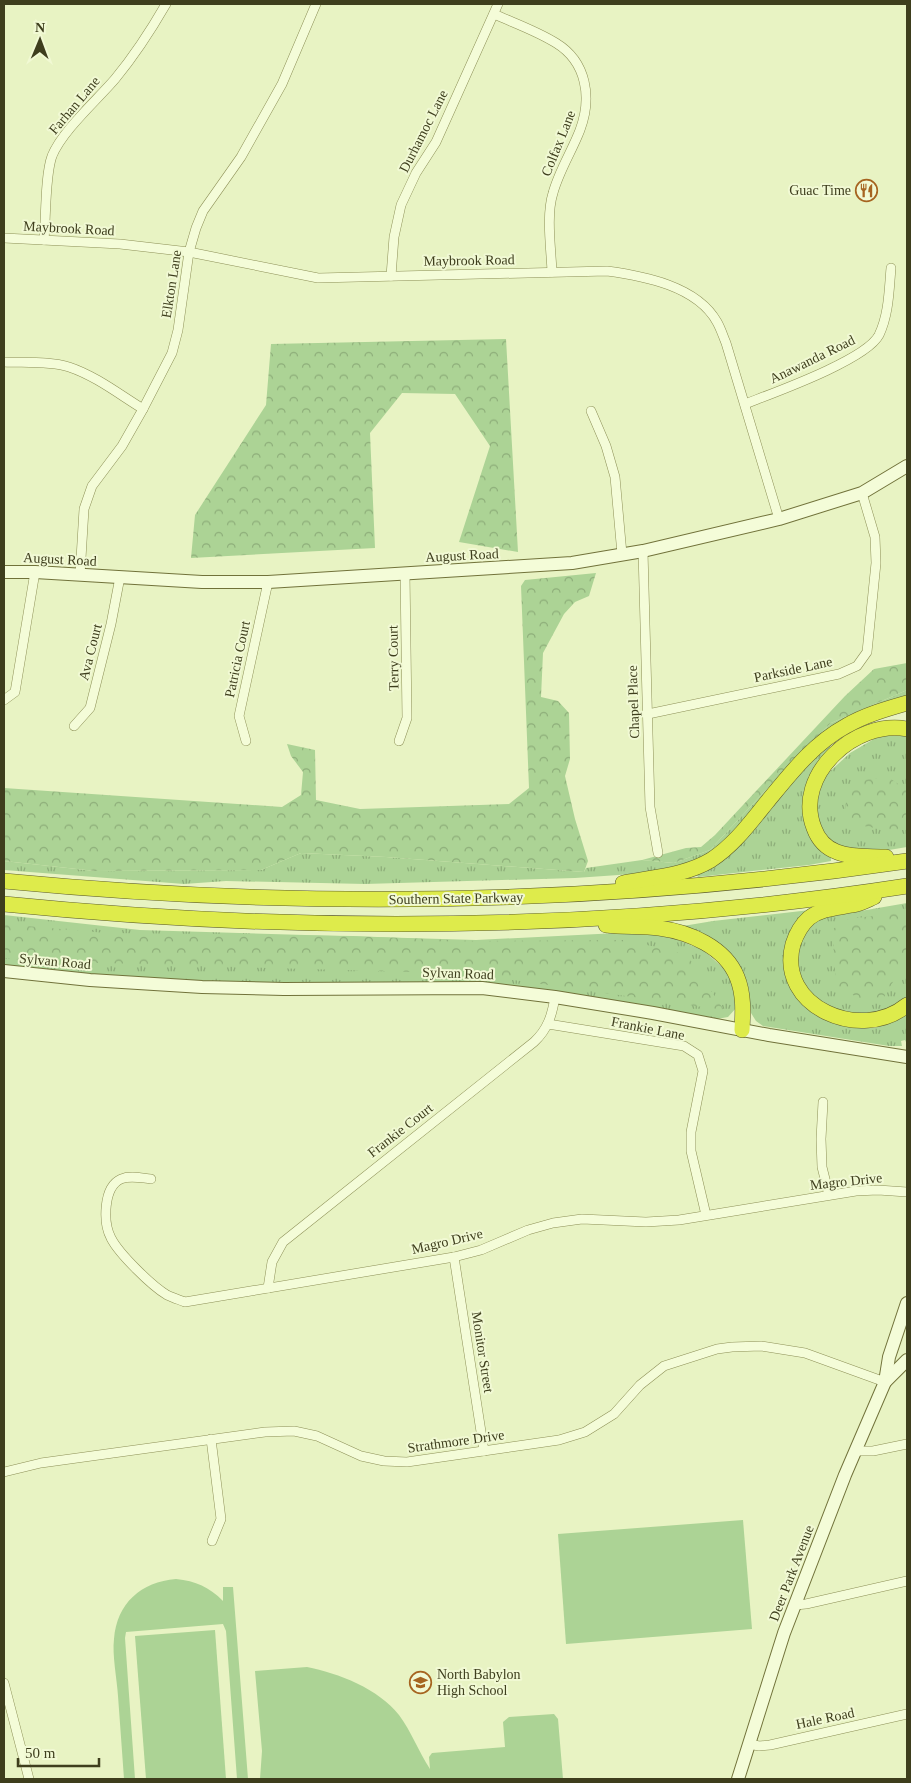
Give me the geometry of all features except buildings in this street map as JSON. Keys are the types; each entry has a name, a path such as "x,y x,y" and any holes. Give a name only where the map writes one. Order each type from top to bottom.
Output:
{"highway":[{"path":"571,894 648,878 679,874 704,864 718,855 739,836 798,765 820,743 847,725 865,716 907,703"},
{"path":"907,729 890,728 876,730 860,736 844,746 831,758 821,772 814,787 810,807 815,832 822,842 832,850 851,856 907,859"},
{"name":"Southern State Parkway","path":"4,880 136,892 291,899 445,899 571,894 728,883 907,859"},
{"path":"904,887 854,905 832,908 815,914 808,919 798,932 792,947 791,962 798,984 808,999 824,1011 841,1019 860,1022 877,1020 894,1014 907,1005"},
{"name":"Southern State Parkway","path":"4,904 128,915 274,922 398,924 555,920 710,910 904,887"},
{"path":"555,920 660,928 682,934 708,945 722,956 737,977 742,1002 742,1030"}],"street":[{"name":"Farhan Lane","path":"44,240 48,181 52,156 63,139 115,79 152,28 166,4"},
{"name":"Elkton Lane","path":"80,575 84,509 92,486 122,446 172,353 178,330 189,252 203,211 241,157 282,84 316,4"},
{"name":"Durhamoc Lane","path":"391,276 394,237 402,205 416,173 436,142 498,4"},
{"name":"Colfax Lane","path":"494,14 556,43 571,55 582,74 586,92 586,111 553,192 550,210 552,272"},
{"name":"Maybrook Road","path":"4,238 120,244 189,252 318,278 607,271 629,274 682,290 700,303 716,320 726,343 779,519"},
{"name":"Anawanda Road","path":"745,404 792,387 862,353 878,337 886,316 891,268"},
{"path":"4,362 68,367 89,376 143,409"},
{"path":"591,411 606,446 615,477 622,554"},
{"name":"August Road","path":"4,572 35,572 202,582 268,582 572,564 779,519 862,493 907,466"},
{"name":"Parkside Lane","path":"648,714 839,674 857,666 867,652 876,563 875,537 862,493"},
{"name":"Chapel Place","path":"643,550 650,807 658,853"},
{"path":"4,700 15,692 35,572"},
{"name":"Terry Court","path":"399,741 408,718 406,573"},
{"name":"Ava Court","path":"74,726 90,708 111,624 120,577"},
{"name":"Patricia Court","path":"246,741 239,716 268,582"},
{"name":"Sylvan Road","path":"4,971 90,980 202,987 292,989 461,986 496,989 653,1013 742,1030 907,1057"},
{"name":"Frankie Court","path":"268,1288 272,1262 283,1242 534,1042 548,1024 555,997"},
{"name":"Frankie Lane","path":"548,1024 684,1046 698,1055 703,1071 691,1132 691,1151 706,1215"},
{"path":"823,1102 822,1167 829,1195"},
{"name":"Magro Drive","path":"151,1179 131,1176 120,1179 110,1190 106,1209 110,1237 121,1252 151,1282 168,1295 185,1302 454,1257 481,1250 528,1230 553,1224 582,1220 646,1222 679,1220 867,1190 907,1192"},
{"name":"Monitor Street","path":"454,1257 484,1451"},
{"name":"Deer Park Avenue","path":"738,1779 777,1654 795,1605 855,1451 885,1382 889,1357 907,1303"},
{"name":"Strathmore Drive","path":"4,1472 41,1463 265,1432 294,1431 317,1436 361,1456 384,1461 407,1462 559,1440 584,1432 614,1414 640,1385 664,1366 724,1348 761,1346 805,1353 885,1382"},
{"name":"Deer Park Avenue","path":"885,1382 907,1360"},
{"path":"211,1439 221,1519 212,1541"},
{"path":"855,1451 873,1451 907,1444"},
{"path":"795,1605 907,1581"},
{"path":"4,1683 29,1779"},
{"name":"Hale Road","path":"749,1744 759,1746 770,1745 907,1714"}],"green space":[{"path":"506,339 518,552 459,542 490,446 455,394 402,393 370,433 375,548 191,558 195,515 266,405 271,344"},
{"path":"596,573 589,596 575,602 564,614 543,653 541,697 558,701 569,713 570,759 565,776 575,819 588,861 584,872 386,857 301,853 261,870 95,871 4,861 4,788 282,807 301,795 303,772 291,756 287,744 315,750 316,800 360,809 509,804 529,788 521,586 525,580"},
{"path":"907,663 907,690 831,723 805,748 710,850 674,863 642,860 686,848 701,847 715,835 845,696 874,669"},
{"path":"907,690 907,699 846,721 728,843 710,856 662,872 575,878 365,884 226,881 184,884 4,870 4,861 95,871 261,870 301,853 386,857 584,872 586,868 642,860 674,863 710,850 805,748 831,723"},
{"path":"879,736 907,736 907,847 865,854 827,841 818,826 815,802 826,775 850,753"},
{"path":"830,746 832,750 808,777 812,781 808,789 831,856 831,861 698,877 697,875 815,757"},
{"path":"888,777 907,790 907,830 881,829 858,825 845,813 847,792 863,780"},
{"path":"907,903 907,997 895,1008 871,1015 847,1014 818,1002 803,982 797,963 799,944 807,929 820,918"},
{"path":"810,910 787,948 805,1005 829,1022 853,1028 874,1028 890,1023 907,1014 907,1044 905,1040 901,1041 902,1046 889,1046 763,1026 756,1021 751,1013 748,990 683,926"},
{"path":"907,912 907,958 884,997 860,999 837,986 833,929 848,919"},
{"path":"4,915 140,930 476,940 638,932 673,938 703,950 728,972 736,991 737,1007 728,1017 717,1019 469,983 239,983 97,976 4,967"},
{"path":"4,924 106,933 353,936 475,941 627,940 687,955 724,1010 500,978 484,974 29,961 4,958"},
{"path":"743,1520 752,1629 566,1644 558,1534"},
{"path":"176,1579 202,1585 223,1601 223,1587 233,1587 248,1779 237,1779 226,1631 223,1624 126,1632 135,1779 124,1779 114,1652 116,1626 120,1615 133,1597 152,1585"},
{"path":"215,1630 226,1779 146,1779 135,1636"},
{"path":"307,1667 332,1673 381,1697 399,1715 430,1769 429,1757 432,1753 505,1747 503,1722 509,1717 554,1714 558,1719 563,1779 260,1779 262,1751 255,1671"}],"place":[{"name":"Guac Time","path":"867,190"},
{"name":"North Babylon High School","path":"421,1682"}]}
